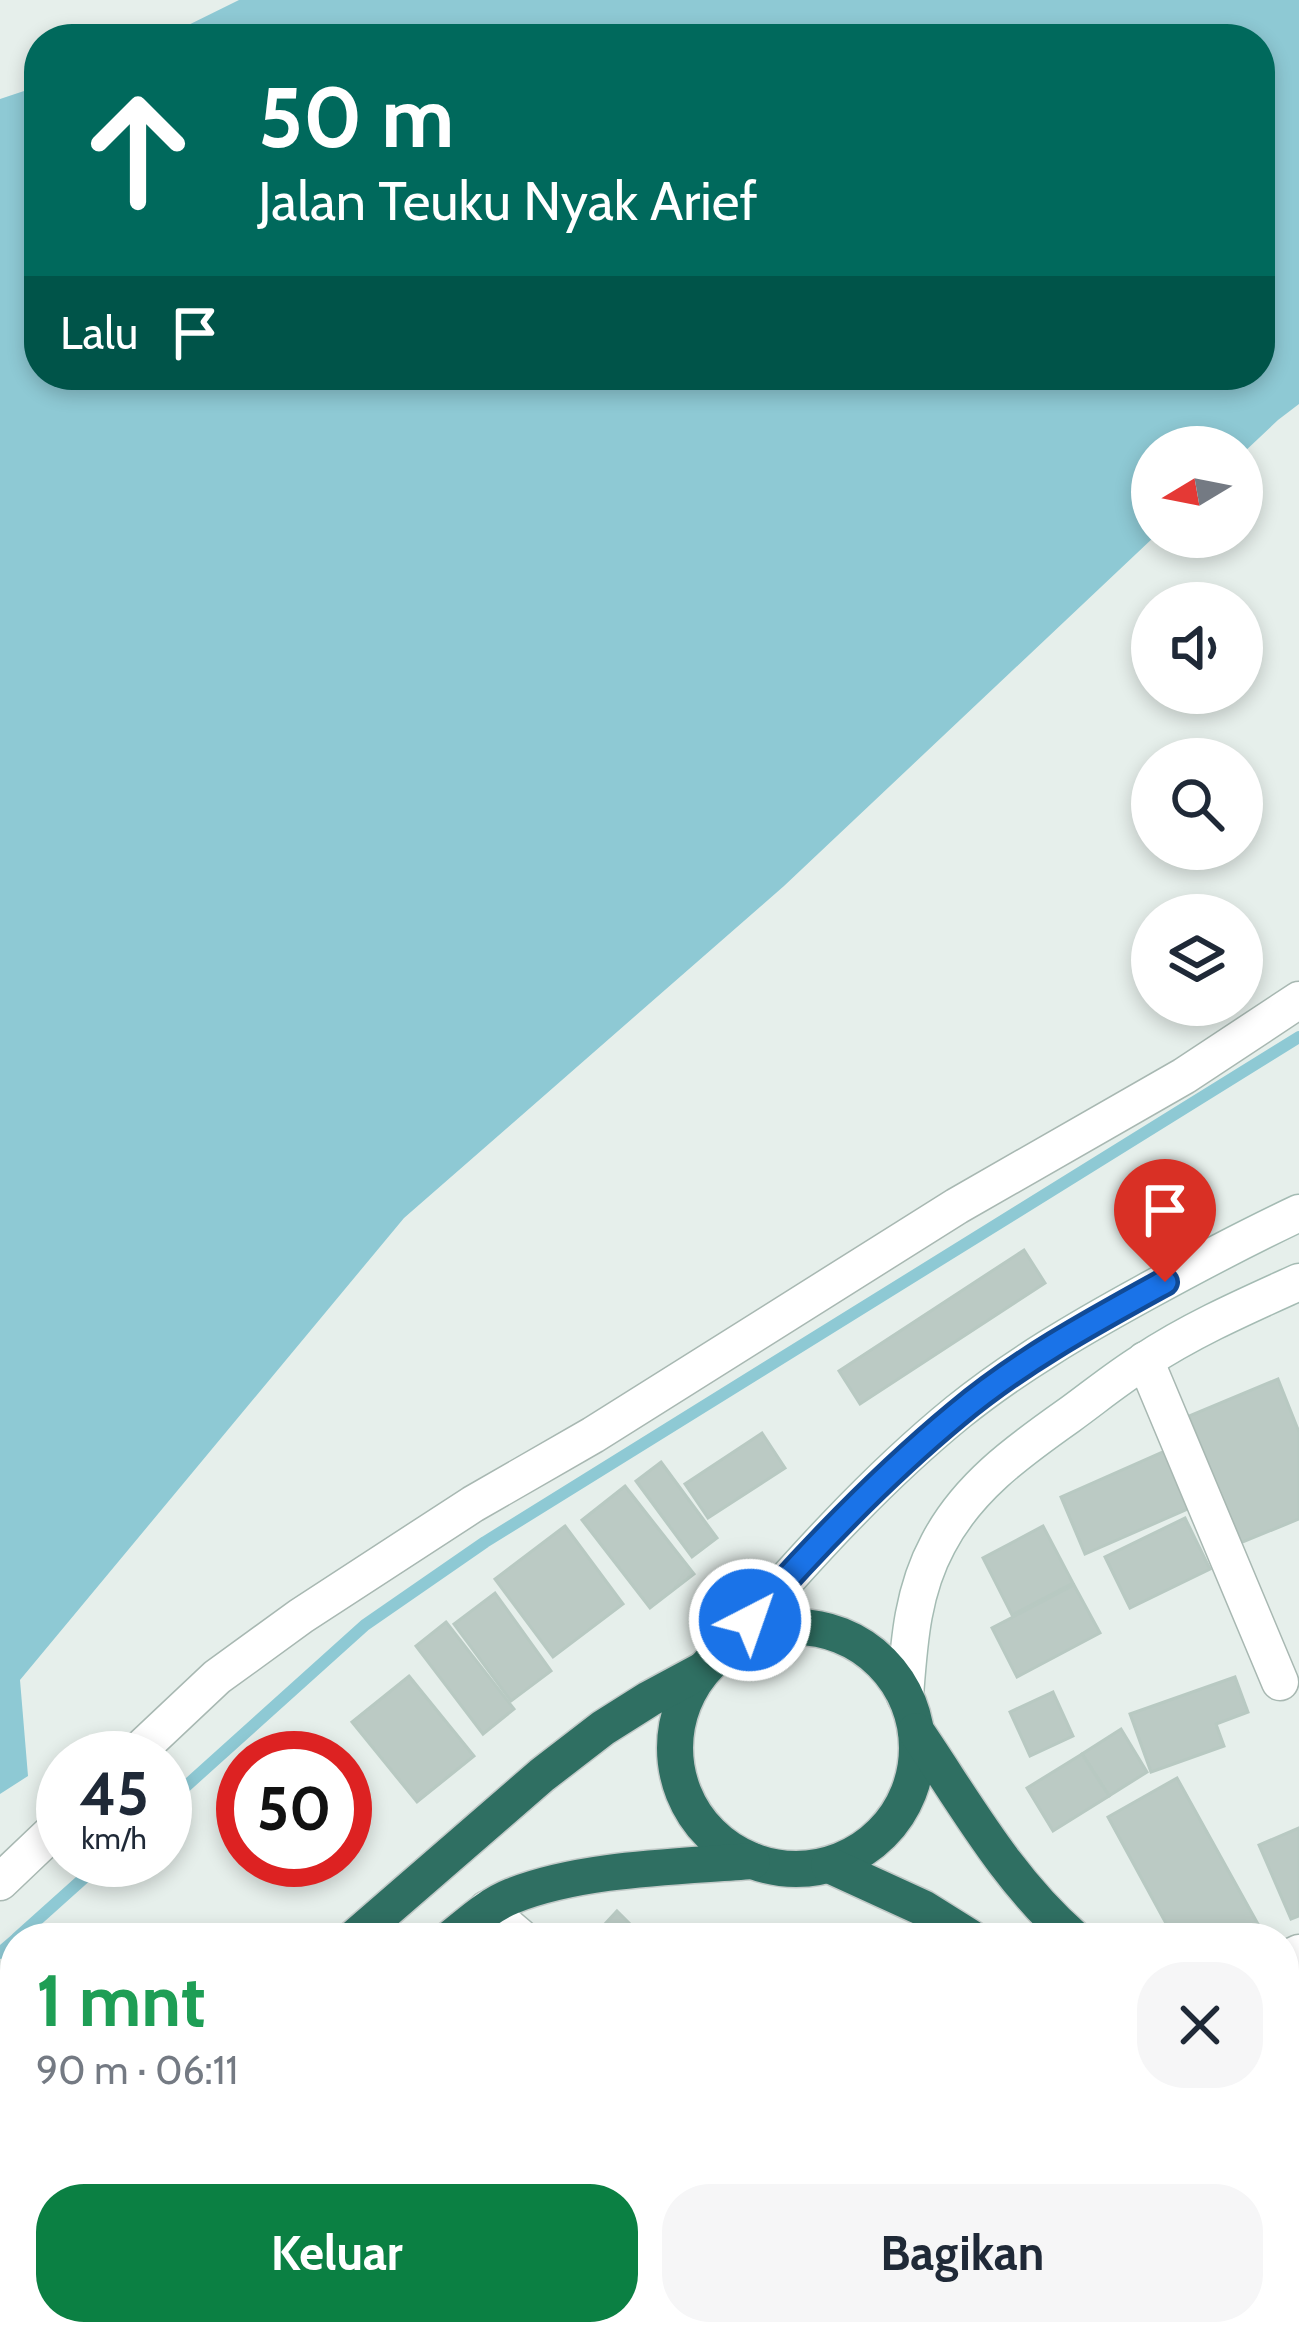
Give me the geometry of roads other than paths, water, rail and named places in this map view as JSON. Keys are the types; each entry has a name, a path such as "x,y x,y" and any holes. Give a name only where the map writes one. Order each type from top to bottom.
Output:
{"highway":[{"path":"372,1923 572,1752 758,1632 792,1626 827,1630 859,1644 886,1666 990,1844 1059,1923"},
{"path":"713,1660 685,1699 676,1731 676,1763 684,1795 700,1823 724,1845 777,1868 829,1865 860,1851 887,1828 906,1798 915,1765 910,1713"},
{"path":"470,1923 510,1897 537,1888 602,1874 752,1861"},
{"path":"829,1865 947,1923"}],"street":[{"path":"160,1731 217,1677 454,1516 957,1206 1184,1076 1299,1000"},
{"path":"713,1660 822,1538 958,1412 1089,1324 1299,1214"},
{"path":"910,1713 910,1625 937,1546 961,1507 997,1469 1145,1360 1299,1282"},
{"path":"1145,1360 1280,1682"},
{"path":"0,1882 36,1848"},
{"path":"487,1909 503,1923"}],"water":[{"path":"239,0 1299,0 1299,404 1263,434 1263,426 1131,426 1132,558 784,886 404,1218 20,1680 28,1776 0,1794 0,99 24,91 24,390 1275,390 1275,24 190,24"}],"waterway":[{"path":"192,1781 365,1625 485,1542 1299,1037"},
{"path":"34,1923 74,1887"}]}
